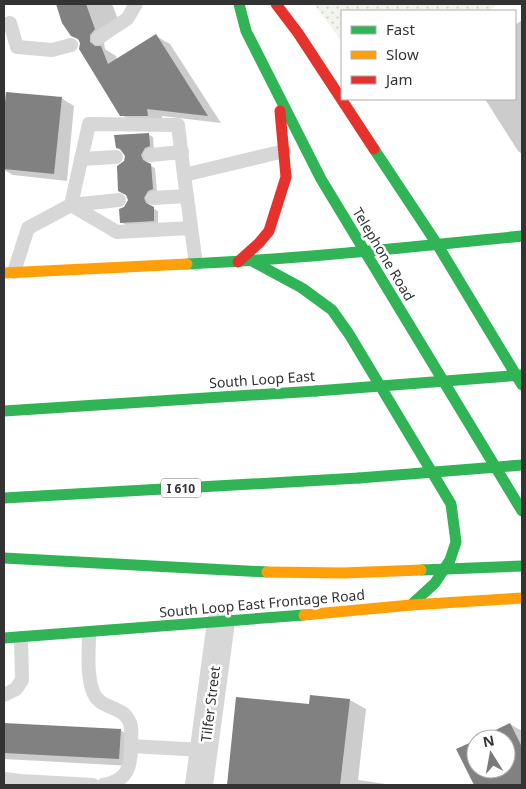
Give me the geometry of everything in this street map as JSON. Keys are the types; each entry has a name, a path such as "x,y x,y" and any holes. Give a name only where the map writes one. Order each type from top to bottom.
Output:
{"main road":[{"name":"Telephone Road","path":"238,4 246,31 321,179 522,511"},
{"path":"276,4 298,32 341,98"},
{"path":"238,262 269,231 286,177 277,92"},
{"path":"343,100 437,244 522,385"},
{"path":"9,272 238,262 366,252 522,236"},
{"path":"252,261 302,288 332,310 349,334 451,504 456,542 450,560 435,583 411,605"},
{"name":"South Loop East","path":"4,411 316,391 522,375"},
{"name":"I 610","path":"4,498 359,478 522,465"},
{"path":"4,558 267,572 343,574 522,566"},
{"name":"South Loop East Frontage Road","path":"4,638 89,633 411,605 522,598"}],"street":[{"name":"Tilfer Street","path":"199,785 221,622"}],"lane":[{"path":"98,38 127,19 136,4"},
{"path":"4,25 10,23 17,47 52,50 71,45"},
{"path":"71,205 89,124 178,125 196,264"},
{"path":"184,175 284,151"},
{"path":"150,155 182,152"},
{"path":"81,159 116,157"},
{"path":"153,198 187,196"},
{"path":"9,272 28,228 71,205 119,200"},
{"path":"71,205 117,232 191,228"},
{"path":"89,633 89,677 95,696 104,705 121,712 128,718 131,727 131,759 128,770 122,779 112,784 103,785"},
{"path":"4,695 16,689 22,680 21,638"},
{"path":"131,746 204,750"},
{"path":"4,779 21,782 93,785"}],"shaded area":[{"path":"314,4 499,4 489,10 341,10 341,41"}],"building":[{"path":"56,4 86,4 95,29 90,35 90,42 95,46 101,46 108,64 156,34 208,116 147,109 148,116 120,116 79,49 80,43 78,39 71,36 62,23"},
{"path":"6,92 62,97 54,174 4,169"},
{"path":"149,133 150,146 145,148 141,155 143,160 151,164 153,189 148,191 144,198 146,203 154,207 154,221 120,223 119,209 124,207 128,200 126,195 118,191 117,166 124,161 125,156 120,149 116,148 114,135"},
{"path":"310,695 350,699 340,785 227,785 236,697 309,704"},
{"path":"4,723 121,729 119,759 4,753"},
{"path":"510,723 513,729 498,729"},
{"path":"516,735 522,747 522,785 474,785 471,779 516,779"},
{"path":"466,744 466,769 456,749"}],"traffic: fast":[{"path":"239,4 246,31 321,179 522,511"},
{"path":"374,149 437,244 522,385"},
{"path":"187,264 313,256 522,236"},
{"path":"252,261 302,288 332,310 349,334 451,504 456,542 450,560 435,583 411,605"},
{"path":"316,391 522,375"},
{"path":"4,411 316,391"},
{"path":"359,478 522,465"},
{"path":"4,498 359,478"},
{"path":"4,558 267,572"},
{"path":"421,570 522,566"},
{"path":"4,638 304,615"}],"traffic: slow":[{"path":"4,273 187,264"},
{"path":"267,572 343,573 421,570"},
{"path":"304,615 411,605 522,598"}],"traffic: jam":[{"path":"276,4 298,33 341,99"},
{"path":"342,100 374,149"},
{"path":"238,262 269,231 286,177 280,111"}]}
